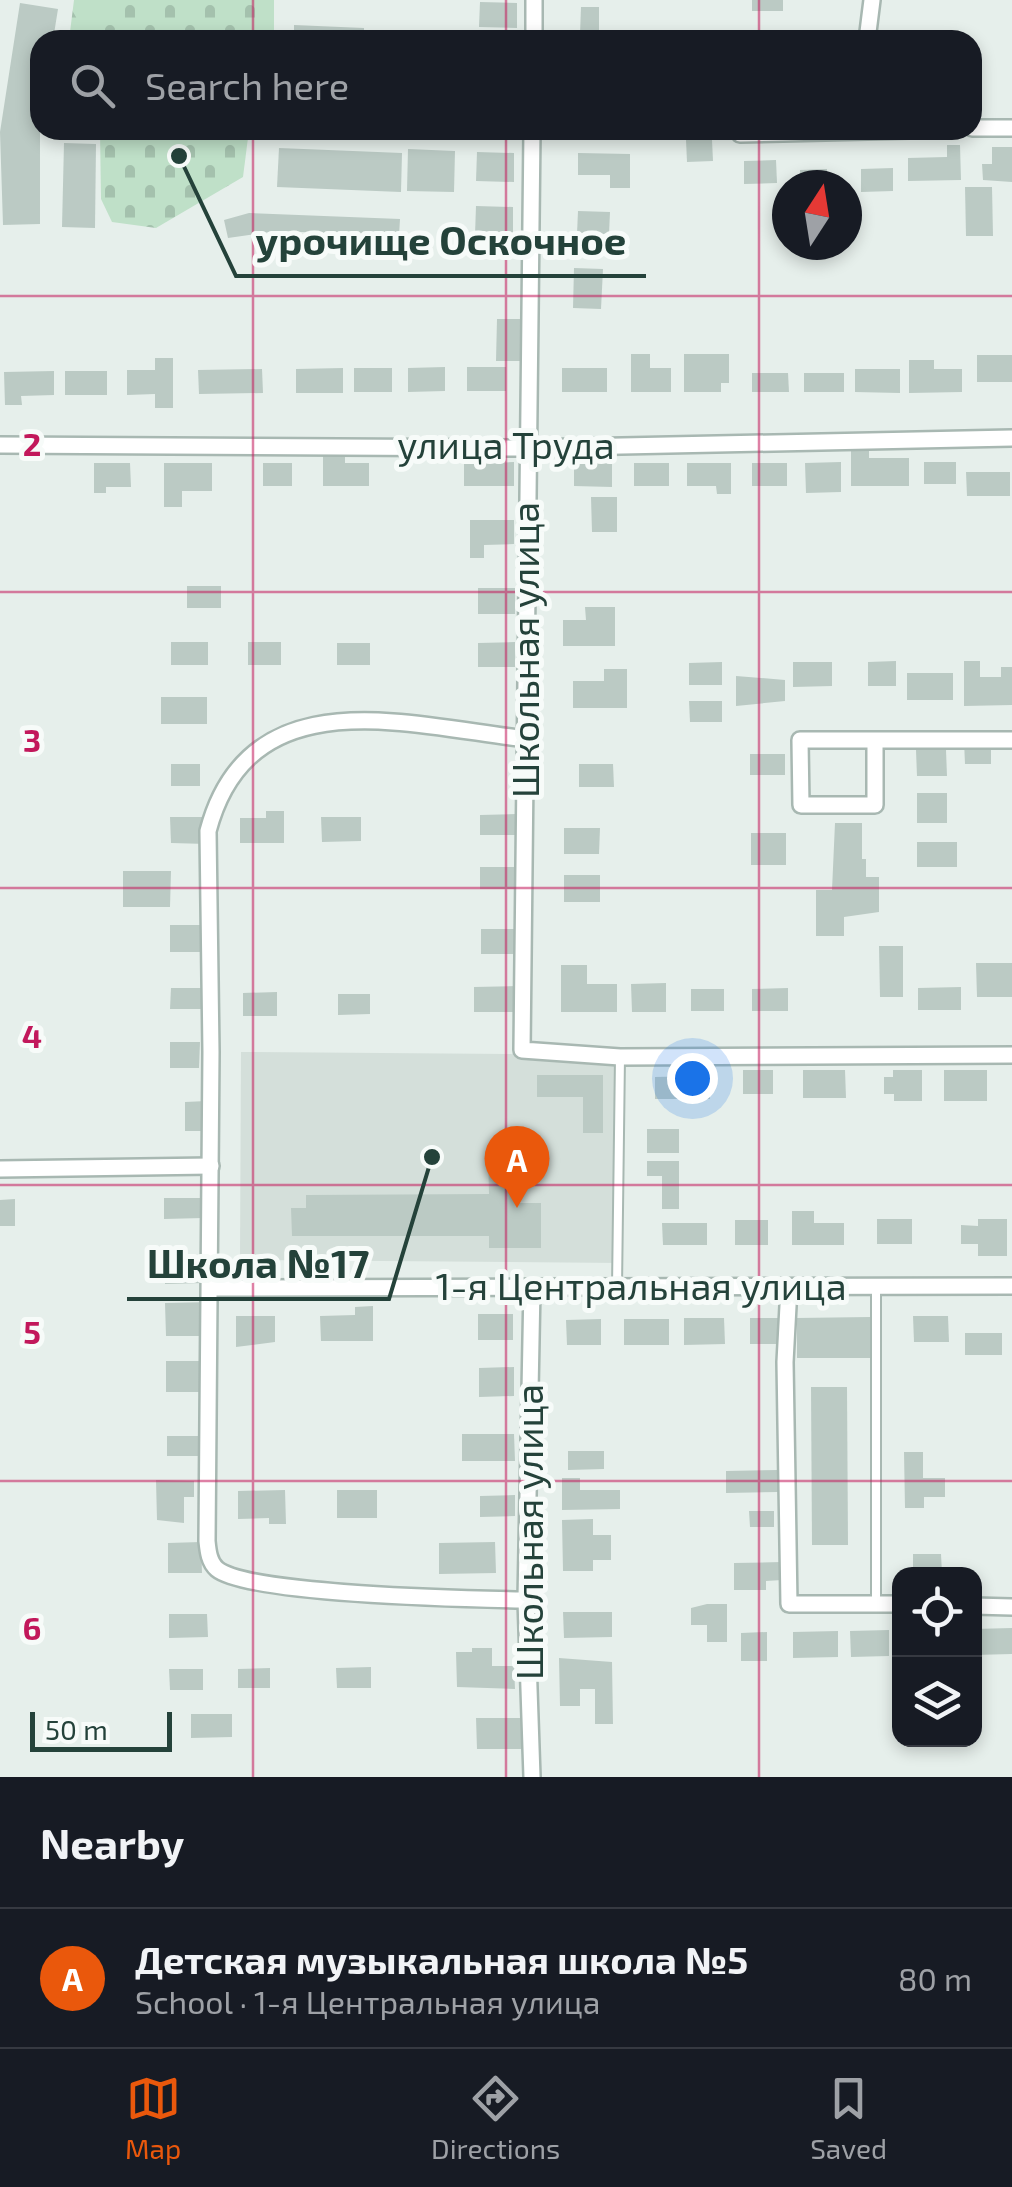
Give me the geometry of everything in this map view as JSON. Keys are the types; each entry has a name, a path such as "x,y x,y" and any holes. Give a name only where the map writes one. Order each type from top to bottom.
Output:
{"street":[{"path":"534,0 534,30"},
{"path":"869,30 872,0"},
{"path":"982,128 1012,128"},
{"name":"Школьная улица","path":"532,140 522,1050 620,1058"},
{"name":"улица Труда","path":"0,445 527,448 1012,438"},
{"path":"526,739 410,725 324,722 292,728 266,740 237,764 218,795 208,831 211,1166 207,1541 209,1556 218,1570 267,1584 418,1597 526,1600"},
{"path":"875,740 875,805 801,805 800,740 875,740 1012,740"},
{"path":"620,1058 1012,1056"},
{"path":"0,1169 211,1166"},
{"name":"1-я Центральная улица","path":"210,1288 1012,1286"},
{"name":"Школьная улица","path":"532,1287 526,1600 532,1777"},
{"path":"789,1287 786,1362 790,1604 892,1604"},
{"path":"982,1606 1012,1607"}],"lane":[{"path":"617,1287 620,1058"},
{"path":"876,1286 876,1603"}],"shaded area":[{"path":"241,1052 623,1055 622,1263 240,1260"}],"green space":[{"path":"74,0 274,0 274,30 70,30"},
{"path":"116,0 257,0 265,16 263,30 90,29"},
{"path":"100,140 248,140 243,177 156,228 112,222 101,199"}],"building":[{"path":"752,0 783,0 783,11 752,11"},
{"path":"480,2 517,3 517,28 479,27"},
{"path":"20,3 58,9 55,30 30,30 30,140 40,140 40,224 3,225 0,132"},
{"path":"581,7 599,7 599,30 580,30"},
{"path":"294,25 364,28 364,30 294,30"},
{"path":"686,140 712,140 713,161 687,162"},
{"path":"64,143 96,144 95,228 62,227"},
{"path":"947,145 960,145 961,180 908,181 908,158 947,157"},
{"path":"992,147 1012,147 1012,182 983,180 982,164 992,164"},
{"path":"279,148 402,153 401,192 277,187"},
{"path":"408,149 455,151 454,192 407,191"},
{"path":"477,152 514,153 514,182 476,181"},
{"path":"578,153 630,154 630,188 610,188 610,175 578,175"},
{"path":"776,160 772,183 744,184 744,161"},
{"path":"893,168 893,191 862,192 861,169"},
{"path":"965,187 992,187 993,236 966,236"},
{"path":"476,206 513,207 513,235 475,235"},
{"path":"578,211 610,212 609,234 577,234"},
{"path":"249,213 400,219 399,236 277,231 228,238 224,220"},
{"path":"574,268 603,269 601,309 573,308"},
{"path":"497,319 523,319 523,361 496,361"},
{"path":"631,354 650,354 650,368 671,368 671,392 631,392"},
{"path":"684,354 729,354 729,383 721,383 721,392 684,392"},
{"path":"977,355 1012,355 1012,382 977,382"},
{"path":"155,358 173,358 173,408 155,408 155,394 127,395 127,370 155,370"},
{"path":"909,360 934,360 934,369 962,369 962,392 909,393"},
{"path":"445,367 445,391 408,392 408,368"},
{"path":"467,367 506,367 506,391 467,391"},
{"path":"343,368 343,393 296,393 296,369"},
{"path":"354,368 392,368 392,392 354,392"},
{"path":"562,368 607,368 607,392 562,392"},
{"path":"262,369 263,393 199,394 198,370"},
{"path":"855,369 900,369 900,393 855,392"},
{"path":"54,371 54,395 21,396 22,405 5,405 4,372"},
{"path":"65,371 107,371 107,395 65,395"},
{"path":"752,373 788,373 789,392 752,392"},
{"path":"804,373 844,373 844,392 804,392"},
{"path":"851,447 869,447 869,458 909,458 909,486 851,486"},
{"path":"464,450 493,450 493,463 514,462 514,486 464,486"},
{"path":"323,453 345,453 345,463 369,463 369,486 323,486"},
{"path":"841,462 841,492 806,493 805,463"},
{"path":"924,462 956,462 956,484 924,484"},
{"path":"94,463 130,463 131,487 106,487 106,493 94,493"},
{"path":"164,463 212,463 212,491 182,491 182,507 164,507"},
{"path":"263,463 292,463 292,486 263,486"},
{"path":"574,463 612,463 612,487 574,486"},
{"path":"634,463 669,463 669,486 634,486"},
{"path":"687,463 731,463 731,494 717,494 716,486 687,486"},
{"path":"752,463 787,463 787,486 752,486"},
{"path":"966,472 1010,472 1010,496 967,496"},
{"path":"591,497 617,497 617,532 592,532"},
{"path":"470,520 514,520 514,544 484,545 484,558 470,558"},
{"path":"187,586 221,586 221,608 187,608"},
{"path":"478,588 515,588 515,614 478,614"},
{"path":"585,607 615,607 615,646 563,646 563,620 586,620"},
{"path":"171,642 208,642 208,665 171,665"},
{"path":"248,642 281,642 281,665 248,665"},
{"path":"515,642 515,667 478,667 478,643"},
{"path":"337,643 370,643 370,665 337,665"},
{"path":"896,661 896,686 868,686 868,662"},
{"path":"964,661 980,661 980,677 1001,677 1001,667 1012,667 1012,705 964,706"},
{"path":"722,662 722,685 689,685 689,663"},
{"path":"793,662 832,662 832,686 793,687"},
{"path":"604,669 627,669 627,708 573,708 573,681 604,681"},
{"path":"907,673 953,673 953,700 907,700"},
{"path":"736,676 785,680 785,701 736,706"},
{"path":"161,697 207,697 207,724 161,724"},
{"path":"689,701 722,701 722,722 690,722"},
{"path":"964,741 991,741 991,764 965,764"},
{"path":"916,750 946,750 947,776 917,776"},
{"path":"750,754 785,754 785,775 750,775"},
{"path":"171,764 200,764 200,786 171,786"},
{"path":"579,764 613,764 614,787 579,787"},
{"path":"917,793 947,793 947,823 917,823"},
{"path":"266,811 284,811 284,843 240,843 240,818 266,818"},
{"path":"517,814 517,835 480,835 480,815"},
{"path":"170,817 207,817 207,844 171,843"},
{"path":"321,817 361,817 361,841 322,842"},
{"path":"835,823 862,823 862,859 866,859 866,877 879,877 879,912 844,917 844,936 816,936 816,890 832,890"},
{"path":"564,828 600,828 599,854 564,854"},
{"path":"751,833 786,833 786,865 751,865"},
{"path":"917,842 957,842 957,867 917,867"},
{"path":"480,867 517,867 518,889 480,889"},
{"path":"123,871 171,871 170,907 123,907"},
{"path":"564,875 600,875 600,902 564,902"},
{"path":"170,925 207,925 207,952 170,952"},
{"path":"481,929 518,929 518,954 481,954"},
{"path":"879,946 903,946 903,997 880,997"},
{"path":"976,963 1012,963 1012,997 977,997"},
{"path":"561,965 587,965 587,984 617,984 617,1012 561,1012"},
{"path":"666,983 666,1012 632,1012 631,984"},
{"path":"518,986 519,1012 474,1012 474,987"},
{"path":"961,987 961,1010 918,1010 918,988"},
{"path":"171,988 207,988 207,1009 170,1009"},
{"path":"788,988 788,1011 752,1011 752,989"},
{"path":"691,989 724,989 724,1011 691,1011"},
{"path":"277,992 277,1016 243,1016 243,993"},
{"path":"338,994 370,994 370,1014 338,1015"},
{"path":"170,1042 200,1042 199,1068 170,1068"},
{"path":"698,1068 710,1068 710,1099 655,1099 655,1077 698,1076"},
{"path":"743,1070 773,1070 773,1094 743,1094"},
{"path":"803,1070 845,1070 846,1098 803,1098"},
{"path":"893,1070 922,1070 922,1101 894,1101 894,1094 884,1094 884,1077 893,1077"},
{"path":"944,1070 987,1070 987,1101 944,1101"},
{"path":"537,1075 603,1075 603,1133 583,1133 583,1097 537,1097"},
{"path":"207,1101 207,1131 185,1131 185,1102"},
{"path":"647,1129 679,1129 679,1153 647,1153"},
{"path":"488,1151 536,1151 536,1176 516,1176 516,1203 541,1203 541,1248 489,1248 489,1236 292,1236 291,1208 306,1208 306,1195 489,1194"},
{"path":"647,1161 679,1161 679,1209 662,1209 662,1176 647,1176"},
{"path":"164,1198 203,1198 203,1218 164,1219"},
{"path":"15,1199 15,1226 0,1226 0,1200"},
{"path":"792,1211 814,1211 814,1223 844,1223 844,1245 792,1245"},
{"path":"877,1219 912,1219 912,1244 877,1244"},
{"path":"978,1219 1007,1219 1007,1256 978,1256 978,1244 961,1244 961,1225 978,1226"},
{"path":"735,1220 768,1220 768,1245 735,1245"},
{"path":"662,1223 707,1223 707,1245 663,1245"},
{"path":"203,1261 204,1283 165,1284 165,1262"},
{"path":"213,1302 213,1336 166,1336 165,1303"},
{"path":"373,1306 373,1341 321,1341 320,1316 355,1315 355,1307"},
{"path":"478,1314 513,1314 513,1340 478,1340"},
{"path":"236,1316 275,1316 275,1342 236,1347"},
{"path":"913,1316 948,1316 949,1342 914,1342"},
{"path":"870,1317 870,1358 797,1358 797,1318"},
{"path":"684,1318 724,1318 725,1344 684,1345"},
{"path":"750,1318 778,1318 778,1344 750,1344"},
{"path":"601,1319 601,1345 567,1345 566,1320"},
{"path":"624,1319 669,1319 669,1345 624,1345"},
{"path":"965,1333 1002,1333 1002,1355 965,1355"},
{"path":"166,1361 204,1361 205,1392 166,1392"},
{"path":"514,1367 514,1396 479,1397 479,1368"},
{"path":"811,1387 847,1387 848,1545 812,1545"},
{"path":"462,1434 514,1434 515,1461 462,1461"},
{"path":"167,1436 200,1436 200,1456 167,1456"},
{"path":"568,1451 604,1451 604,1469 568,1470"},
{"path":"904,1452 923,1452 923,1478 945,1478 945,1497 924,1497 924,1508 905,1508"},
{"path":"778,1470 778,1492 726,1493 726,1471"},
{"path":"562,1478 580,1478 580,1490 620,1490 620,1509 562,1510"},
{"path":"156,1480 194,1481 194,1497 184,1497 184,1523 157,1520"},
{"path":"285,1490 286,1524 269,1524 269,1518 238,1519 238,1491"},
{"path":"337,1490 377,1490 377,1518 337,1518"},
{"path":"515,1495 515,1516 480,1517 480,1496"},
{"path":"749,1511 774,1511 774,1527 750,1527"},
{"path":"593,1519 593,1535 611,1535 611,1560 593,1560 593,1571 563,1571 562,1520"},
{"path":"201,1542 202,1573 168,1573 168,1543"},
{"path":"495,1542 496,1573 439,1574 439,1543"},
{"path":"913,1554 941,1554 942,1567 913,1567"},
{"path":"782,1562 782,1580 766,1581 766,1590 734,1590 734,1563"},
{"path":"727,1604 727,1642 707,1642 707,1625 691,1625 691,1608"},
{"path":"563,1612 612,1612 612,1637 564,1638"},
{"path":"169,1614 207,1614 208,1637 169,1638"},
{"path":"1012,1628 1012,1654 982,1655 982,1629"},
{"path":"889,1630 889,1656 851,1657 850,1631"},
{"path":"838,1631 838,1657 793,1658 793,1632"},
{"path":"767,1632 767,1661 741,1661 741,1633"},
{"path":"472,1648 492,1648 492,1666 514,1666 515,1689 457,1687 456,1652 472,1652"},
{"path":"559,1658 612,1662 613,1724 595,1724 595,1689 580,1689 580,1706 560,1706"},
{"path":"371,1667 371,1688 337,1688 336,1668"},
{"path":"270,1668 270,1688 238,1688 238,1669"},
{"path":"169,1669 203,1669 203,1690 170,1690"},
{"path":"191,1714 232,1714 232,1737 191,1738"},
{"path":"476,1718 521,1718 521,1749 477,1749"}],"place":[{"name":"урочище Оскочное","path":"179,156"},
{"name":"Школа №17","path":"432,1157"},
{"name":"Детская музыкальная школа №5","path":"517,1208"}]}
